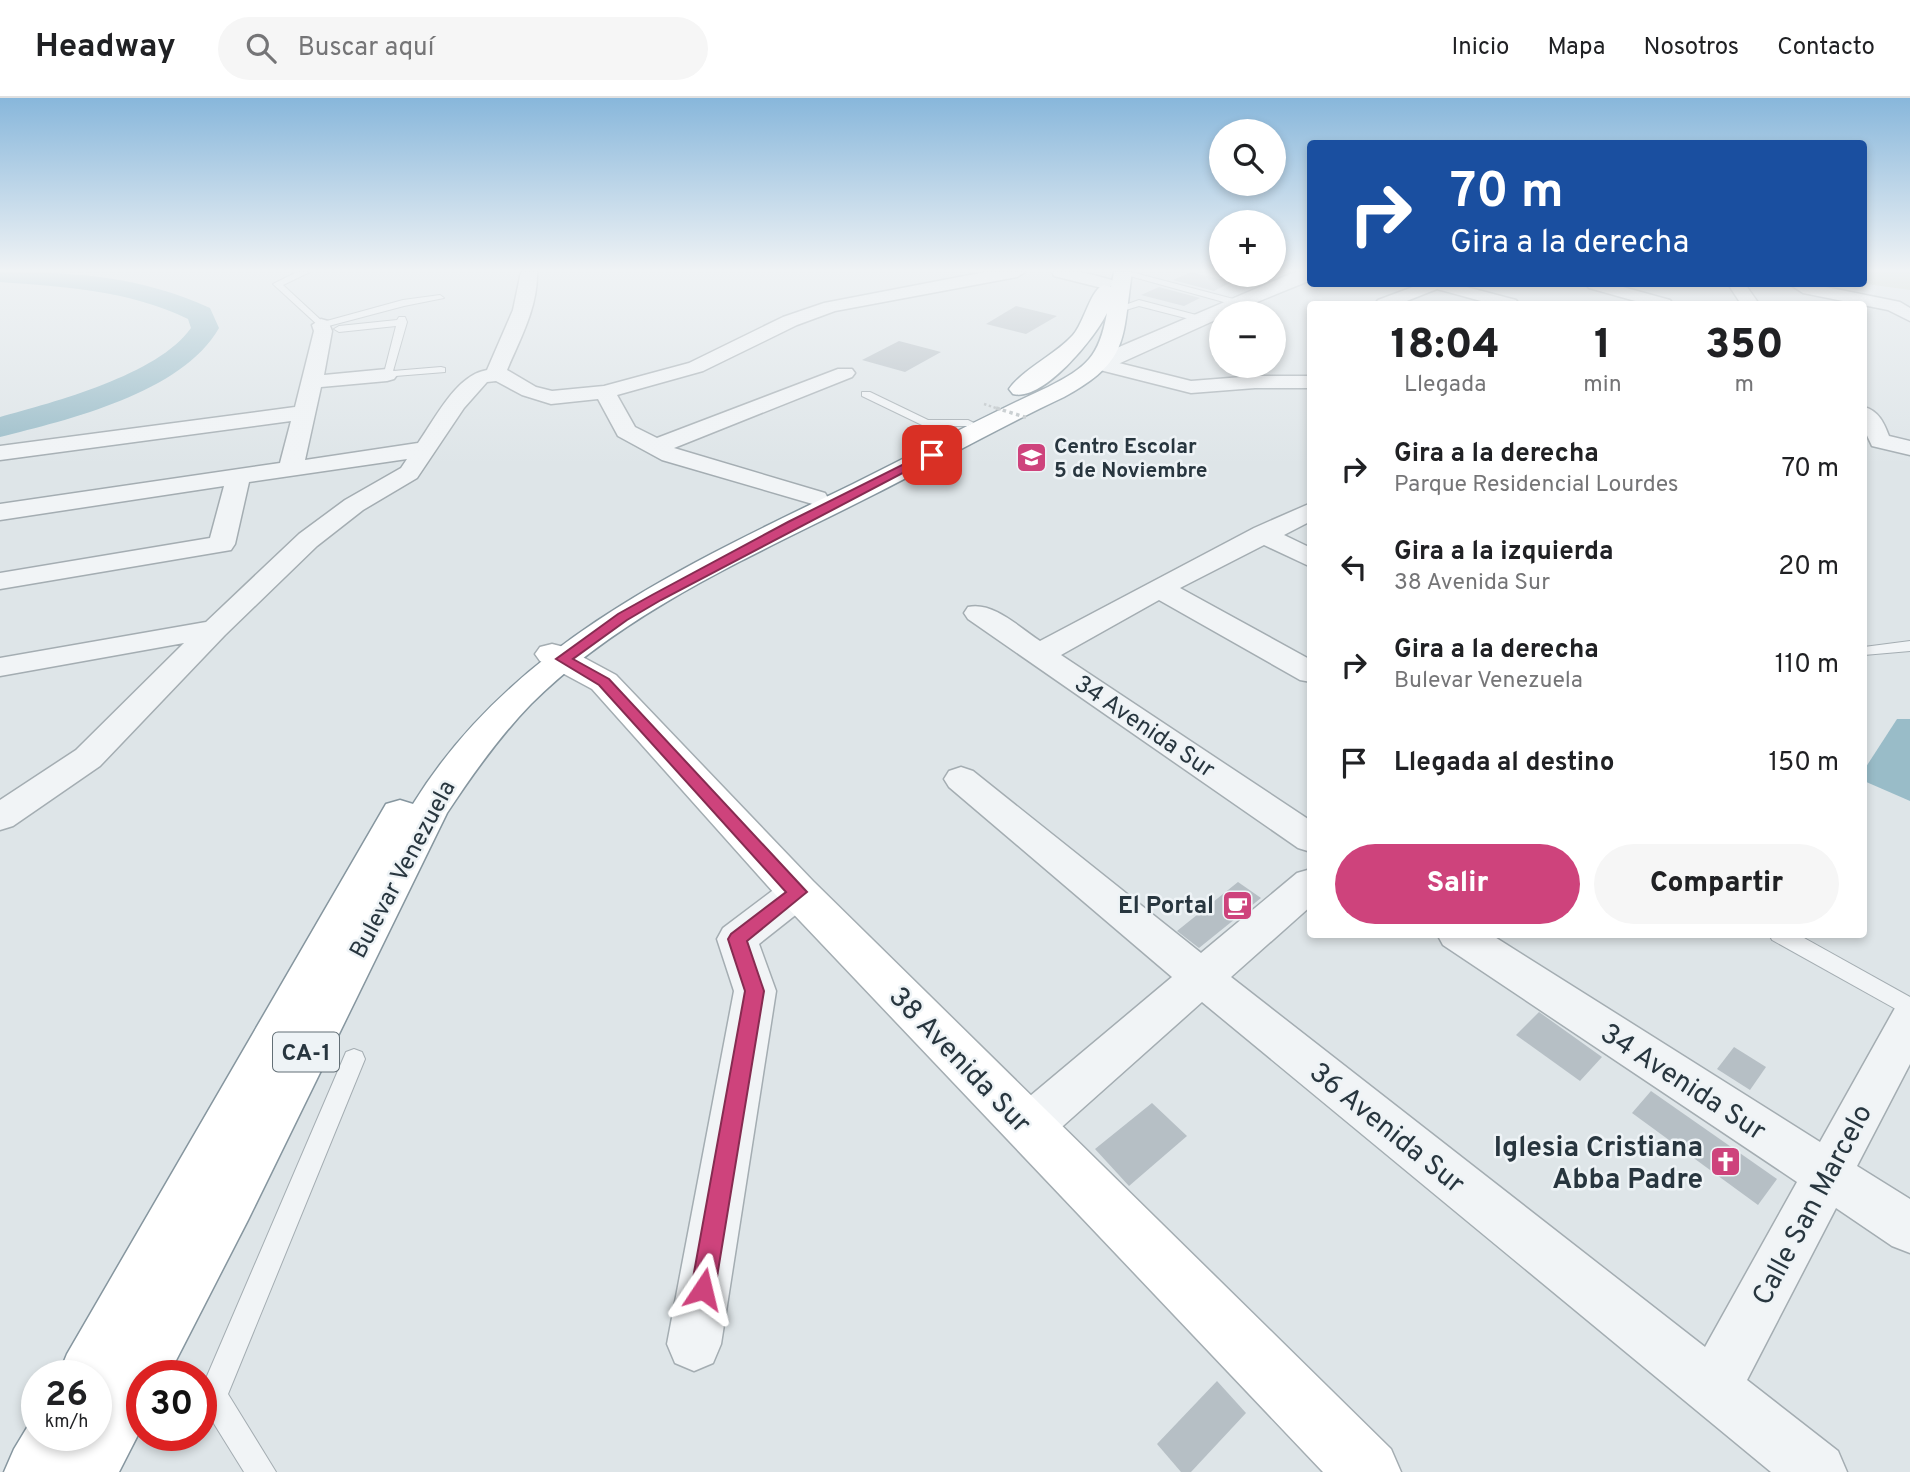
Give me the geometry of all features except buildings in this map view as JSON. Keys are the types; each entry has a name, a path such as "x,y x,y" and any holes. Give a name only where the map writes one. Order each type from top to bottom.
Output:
{"main road":[{"name":"Bulevar Venezuela","path":"98,1360 395,821 462,729 499,690 595,618 678,568 816,498 927,434 1010,398 1085,336"},
{"path":"1069,351 1074,360 1109,357 1117,336"},
{"name":"Bulevar Venezuela","path":"84,1472 229,1201 429,810 453,773 496,722 557,657 623,617 792,524 1056,392 1109,357"},
{"path":"499,690 557,657 595,618"},
{"name":"38 Avenida Sur","path":"557,657 604,682 798,892 1368,1472"},
{"path":"37,1472 48,1451"}],"street":[{"path":"291,469 302,412 313,382 321,336"},
{"path":"495,374 510,336"},
{"path":"0,817 88,758 215,629 308,540 354,505 409,473 456,404 480,377 495,374 551,398 605,392 696,367 759,336"},
{"path":"1109,357 1160,336"},
{"path":"1109,357 1175,385 1203,387 1255,382 1307,382"},
{"path":"655,447 845,373"},
{"path":"313,382 387,375"},
{"path":"605,392 626,431 670,455 816,498"},
{"path":"0,453 302,412"},
{"path":"1867,417 1872,422 1872,446 1910,448"},
{"path":"0,512 425,449"},
{"path":"0,581 222,544 238,477"},
{"path":"1040,654 1159,588 1307,513"},
{"path":"1262,534 1307,557"},
{"path":"1159,588 1307,671"},
{"name":"34 Avenida Sur","path":"978,613 1307,836"},
{"path":"0,667 215,629"},
{"name":"36 Avenida Sur","path":"961,779 1201,977 1817,1472"},
{"path":"1028,1127 1307,886"},
{"path":"694,1343 755,991 737,939 798,892"},
{"name":"34 Avenida Sur","path":"1463,938 1910,1228"},
{"name":"Calle San Marcelo","path":"1713,1388 1826,1173 1910,1021"}],"lane":[{"path":"398,336 387,375 441,370"},
{"path":"866,394 927,434"},
{"path":"1867,651 1910,646"},
{"path":"1786,938 1910,1008"},
{"path":"261,1472 213,1396 354,1059"}],"path":[{"path":"976,414 1028,418"}],"water":[{"path":"1897,719 1910,719 1910,801 1867,782 1867,765"}],"waterway":[{"path":"0,427 86,402 126,386 166,364 200,336"}],"place":[{"name":"Centro Escolar 5 de Noviembre","path":"1031,458"},
{"name":"El Portal","path":"1237,905"},
{"name":"Iglesia Cristiana Abba Padre","path":"1726,1162"}],"route":[{"path":"703,1289 755,991 737,939 798,892 604,682 563,659 598,633 656,598 792,524 932,455"}]}
